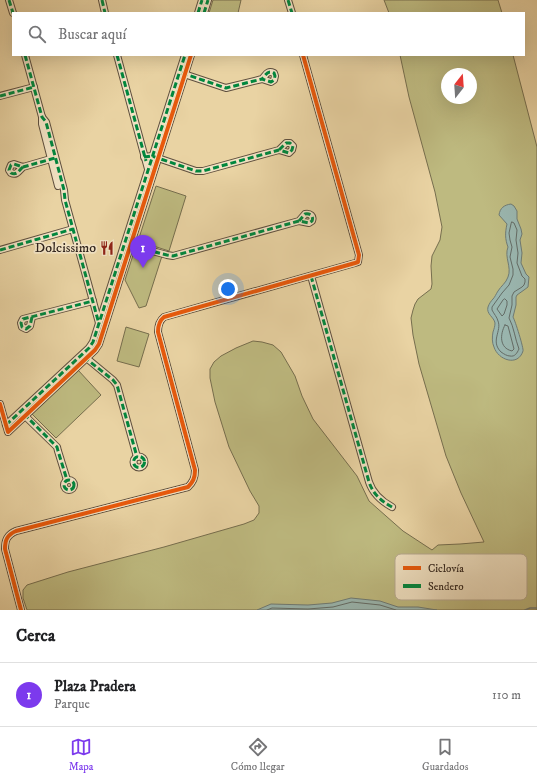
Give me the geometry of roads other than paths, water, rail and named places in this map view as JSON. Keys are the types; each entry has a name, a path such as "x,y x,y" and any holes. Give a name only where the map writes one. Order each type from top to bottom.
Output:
{"street":[{"path":"9,0 13,12"},
{"path":"102,0 105,12"},
{"path":"198,12 202,0"},
{"path":"204,12 208,0"},
{"path":"288,0 292,12"},
{"path":"25,56 42,117 46,122 53,158 64,190 65,200 102,334"},
{"path":"117,56 151,180"},
{"path":"182,73 184,56"},
{"path":"127,244 151,180 155,157 182,73 190,56"},
{"path":"21,610 4,550 6,538 10,534 188,487 194,480 195,470 158,332 159,323 161,320 358,262 358,255 303,56"},
{"path":"182,73 226,88 262,79"},
{"path":"0,96 34,87"},
{"path":"144,157 155,157 193,170 203,171 279,150"},
{"path":"0,404 8,432 23,414 84,356 97,347 102,334 106,311 148,170 155,157"},
{"path":"23,167 53,158"},
{"path":"127,244 173,256 299,221"},
{"path":"0,250 73,229"},
{"path":"311,276 370,488 386,504 392,507"},
{"path":"32,317 92,301"},
{"path":"95,310 106,311"},
{"path":"84,356 93,342 99,324 106,311"},
{"path":"84,356 117,385 137,457"},
{"path":"6,425 23,414"},
{"path":"23,414 57,447 68,480"}],"water":[{"path":"511,204 517,211 517,219 522,234 520,240 522,253 521,263 529,277 528,287 516,297 513,317 523,351 517,359 508,360 496,352 493,345 492,340 495,323 489,314 488,307 499,289 506,281 509,273 507,254 508,247 506,241 507,224 499,215 500,210 503,207"},
{"path":"351,598 380,601 398,607 418,607 437,610 257,610 271,604 308,605 332,603"}],"waterway":[{"path":"525,610 537,608"}],"place":[{"name":"Dolcissimo","path":"107,248"},
{"name":"Plaza Pradera","path":"143,268"}]}
